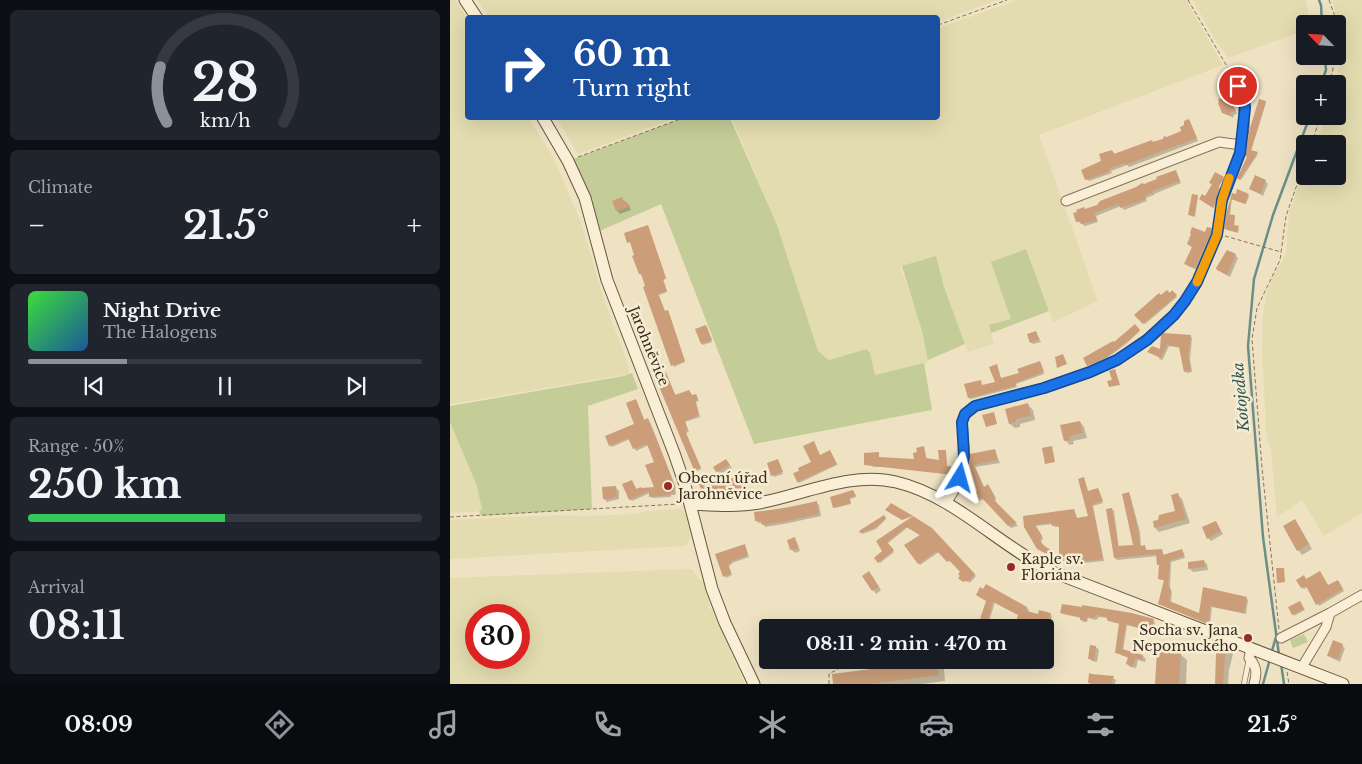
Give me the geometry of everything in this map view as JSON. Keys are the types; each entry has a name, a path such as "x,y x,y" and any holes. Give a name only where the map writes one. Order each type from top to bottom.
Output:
{"street":[{"path":"465,0 475,15"},
{"path":"946,503 954,491 962,472 964,447 962,422 965,414 975,406 1044,388 1090,372 1117,360 1131,352 1174,315 1185,301 1197,282 1217,235 1222,200 1240,153 1245,108 1244,96 1232,75"},
{"name":"Jarohněvice","path":"544,120 568,161 585,198 607,280 674,453 690,504 712,589 725,623 754,684"},
{"path":"1066,201 1218,142 1241,145"},
{"path":"690,504 748,504 844,482 870,479 897,482 920,490 946,503 1025,557 1053,572 1252,652 1286,661 1343,684"},
{"path":"1281,638 1362,595"},
{"path":"1302,668 1326,627 1330,612"},
{"path":"1252,652 1255,666 1254,684"}],"lane":[{"path":"1244,684 1252,652"}],"path":[{"path":"940,24 1007,0"},
{"path":"1188,0 1232,75"},
{"path":"1329,0 1335,15"},
{"path":"568,161 678,120"},
{"path":"1281,638 1277,619 1262,468 1252,339 1257,308 1282,252 1286,216 1297,185"},
{"path":"1217,235 1282,252"},
{"path":"450,518 690,504"},
{"path":"1286,661 1289,684"},
{"path":"829,684 829,674 838,669"}],"shaded area":[{"path":"450,0 456,0 465,15 465,120 530,120 553,157 581,222 604,300 628,364 629,374 450,404"},
{"path":"477,0 998,0 940,21 940,15 487,15"},
{"path":"1018,0 1186,0 1223,65 1039,135 1098,301 1053,322 1026,249 1016,252 991,262 1012,319 989,325 994,344 968,352 944,287 936,257 900,267 917,312 929,362 875,375 870,353 867,349 829,360 818,351 779,231 733,120 940,120 940,27"},
{"path":"1193,0 1305,0 1308,15 1296,15 1296,34 1228,58 1214,38"},
{"path":"1332,0 1362,0 1362,513 1324,536 1302,500 1277,517 1271,451 1266,431 1262,347 1263,316 1267,291 1274,273 1286,253 1289,212 1299,185 1346,185 1346,135 1319,135 1323,125 1346,125 1346,75 1338,75 1339,65 1346,65 1346,15 1336,15"},
{"path":"557,120 670,120 578,154"},
{"path":"450,422 477,486 482,511 450,513"},
{"path":"681,509 686,513 691,531 690,540 685,546 450,559 450,520 634,514 648,511"},
{"path":"690,569 693,570 698,579 704,582 710,606 708,607 713,611 745,684 450,684 450,578"}],"green space":[{"path":"678,120 731,120 777,225 818,351 829,360 867,349 870,353 875,375 924,363 932,410 754,444 661,204 595,233 568,161"},
{"path":"1026,249 1049,311 991,333 989,325 1011,319 991,262"},
{"path":"936,256 944,287 965,344 928,360 922,331 902,266"},
{"path":"632,373 638,389 588,406 592,509 481,516 479,511 482,510 477,486 450,422 450,406 624,376"},
{"path":"1304,634 1308,642 1293,648 1290,640"}],"building":[{"path":"1228,92 1235,111 1231,112 1230,116 1222,113 1218,103 1218,99 1222,98 1220,94"},
{"path":"1259,99 1266,101 1251,150 1258,152 1239,180 1237,178 1247,157 1245,156 1250,128"},
{"path":"1189,119 1197,138 1125,165 1124,163 1109,169 1110,171 1085,180 1081,170 1101,161 1099,154 1112,150 1114,154 1152,140 1153,142 1163,139 1164,136 1167,137 1181,131 1180,127 1184,125 1184,121"},
{"path":"1176,170 1180,181 1152,191 1145,196 1146,199 1120,208 1119,204 1094,213 1097,220 1081,224 1080,221 1076,222 1073,213 1077,212 1076,210 1097,205 1100,201"},
{"path":"1215,172 1224,177 1218,187 1220,188 1213,208 1199,199 1202,194 1205,196 1212,184 1209,183"},
{"path":"1255,175 1266,180 1260,194 1249,189"},
{"path":"1237,189 1249,194 1245,204 1231,199 1229,214 1226,214 1232,193 1236,194"},
{"path":"1192,194 1198,195 1194,216 1188,215"},
{"path":"622,197 629,207 616,211 612,201"},
{"path":"1226,214 1235,215 1234,225 1239,226 1237,232 1224,229"},
{"path":"648,225 666,278 663,279 667,291 658,294 665,311 668,310 685,361 671,366 643,287 645,286 641,274 639,274 632,256 634,255 630,242 627,243 624,233"},
{"path":"1192,227 1205,232 1207,227 1212,228 1195,268 1184,264 1192,247 1187,244"},
{"path":"1227,250 1236,254 1227,275 1216,268"},
{"path":"1167,290 1170,293 1172,290 1177,295 1143,324 1134,315 1159,293 1161,295"},
{"path":"1135,324 1140,330 1105,358 1087,366 1083,358 1114,342"},
{"path":"706,325 712,340 701,344 695,329"},
{"path":"1036,331 1039,339 1030,343 1027,334"},
{"path":"1163,333 1191,335 1188,356 1191,370 1184,372 1179,347 1167,345 1160,360 1159,357 1147,352 1152,346 1160,349 1161,335"},
{"path":"1063,354 1067,364 1057,368 1055,357"},
{"path":"1040,361 1044,372 1015,383 1016,386 968,398 964,384 981,380 982,385 995,382 989,367 997,364 1001,378 1019,373 1017,369"},
{"path":"1115,369 1120,385 1109,387 1107,381 1112,380 1109,371"},
{"path":"666,372 675,395 689,390 692,395 696,394 698,399 695,400 699,415 685,421 688,430 685,431 701,468 694,470 655,377"},
{"path":"636,399 644,420 648,418 675,486 675,490 670,495 649,497 649,491 629,500 622,484 632,480 636,489 654,487 645,465 654,462 647,444 633,449 628,438 609,446 605,436 634,424 626,403"},
{"path":"1028,403 1031,416 1016,419 1016,422 1009,424 1005,409"},
{"path":"994,412 997,424 986,427 982,415"},
{"path":"1080,421 1083,433 1069,436 1070,440 1064,441 1060,425"},
{"path":"814,441 820,455 830,450 837,464 797,482 793,473 799,471 798,468 811,462 803,446"},
{"path":"924,446 926,458 939,460 938,450 946,450 947,466 956,467 954,475 864,465 864,453 879,452 879,457 914,459 913,453 917,452 916,448"},
{"path":"1052,446 1055,462 1045,464 1042,448"},
{"path":"995,449 998,460 974,465 984,487 988,484 994,495 994,500 1017,523 1008,526 981,497 975,500 972,493 977,491 969,464 970,454"},
{"path":"726,459 730,465 716,472 713,467"},
{"path":"778,459 783,472 771,476 767,463"},
{"path":"1084,477 1088,491 1098,488 1103,501 1092,504 1103,559 1081,562 1059,560 1059,525 1052,526 1051,523 1035,525 1042,536 1040,540 1043,545 1051,550 1056,559 1037,549 1024,527 1023,516 1074,509 1077,518 1088,516 1078,479"},
{"path":"733,478 734,481 747,478 748,484 744,486 744,489 704,497 699,484"},
{"path":"616,486 617,497 603,499 602,487"},
{"path":"853,490 856,496 849,498 851,503 833,508 830,497"},
{"path":"1129,492 1140,546 1145,545 1146,550 1162,549 1163,555 1182,549 1184,556 1170,560 1168,586 1171,589 1169,601 1199,613 1203,587 1247,597 1244,613 1210,606 1209,623 1158,604 1164,580 1158,579 1159,565 1157,565 1156,554 1114,558 1106,509 1112,508 1118,546 1133,545 1122,494"},
{"path":"1178,493 1186,519 1154,528 1153,521 1158,520 1159,515 1175,511 1171,495"},
{"path":"817,501 819,514 762,525 761,521 755,521 754,512 787,508"},
{"path":"891,503 913,516 902,520 885,510"},
{"path":"884,515 886,518 875,528 860,533 859,531"},
{"path":"913,516 932,528 975,574 968,582 965,580 963,582 958,578 960,572 937,551 918,564 904,545 920,535 906,527 887,542 894,550 878,563 874,558 882,551 876,541"},
{"path":"1295,519 1309,544 1297,551 1283,526"},
{"path":"1216,521 1221,531 1207,539 1202,527"},
{"path":"795,537 798,549 790,550 787,540"},
{"path":"745,544 748,555 731,561 728,564 731,574 723,577 715,554"},
{"path":"1204,560 1205,567 1188,569 1188,562"},
{"path":"1276,568 1284,568 1285,582 1277,583"},
{"path":"869,571 879,587 872,591 862,576"},
{"path":"1320,571 1328,585 1338,580 1343,589 1316,605 1306,586 1301,588 1296,580 1304,575 1306,579"},
{"path":"986,584 1027,607 1026,611 1038,614 1039,610 1051,613 1049,619 1017,619 1018,615 993,602 988,619 980,619 986,601 976,595 980,587 983,589"},
{"path":"1300,601 1304,609 1292,615 1288,607"},
{"path":"1062,604 1082,607 1082,605 1132,613 1154,619 1151,631 1126,624 1121,654 1115,653 1119,623 1108,621 1106,617 1097,615 1094,618 1087,617 1086,621 1080,620 1080,617 1060,613"},
{"path":"1333,640 1343,644 1338,659 1327,656"},
{"path":"1219,644 1229,648 1225,656 1223,684 1215,684 1216,653"},
{"path":"1090,645 1096,646 1094,660 1088,659"},
{"path":"1122,649 1143,655 1142,660 1135,658 1133,666 1126,664 1128,657 1121,655"},
{"path":"1157,651 1181,652 1179,684 1155,684"},
{"path":"871,669 938,669 939,675 870,684 833,684 832,674"},
{"path":"1089,673 1114,676 1111,684 1094,684 1088,683"}],"waterway":[{"name":"Kotojedka","path":"1319,0 1322,15"},
{"name":"Kotojedka","path":"1324,75 1326,65"},
{"name":"Kotojedka","path":"1279,655 1263,537 1248,346 1254,279 1273,215 1307,125"},
{"path":"1271,654 1276,637"},
{"path":"1263,684 1270,659"},
{"name":"Kotojedka","path":"1281,663 1284,684"}],"slow traffic":[{"path":"1197,282 1217,235 1222,200 1229,178"}],"place":[{"name":"Obecní úřad Jarohněvice","path":"668,486"},
{"name":"Kaple sv. Floriána","path":"1011,567"},
{"name":"Socha sv. Jana Nepomuckého","path":"1248,638"}],"route":[{"path":"960,478 964,456 962,422 965,414 975,406 1044,388 1090,372 1117,360 1147,340 1174,315 1185,301 1197,282 1217,235 1222,200 1240,153 1245,108 1244,96 1238,86"}]}
